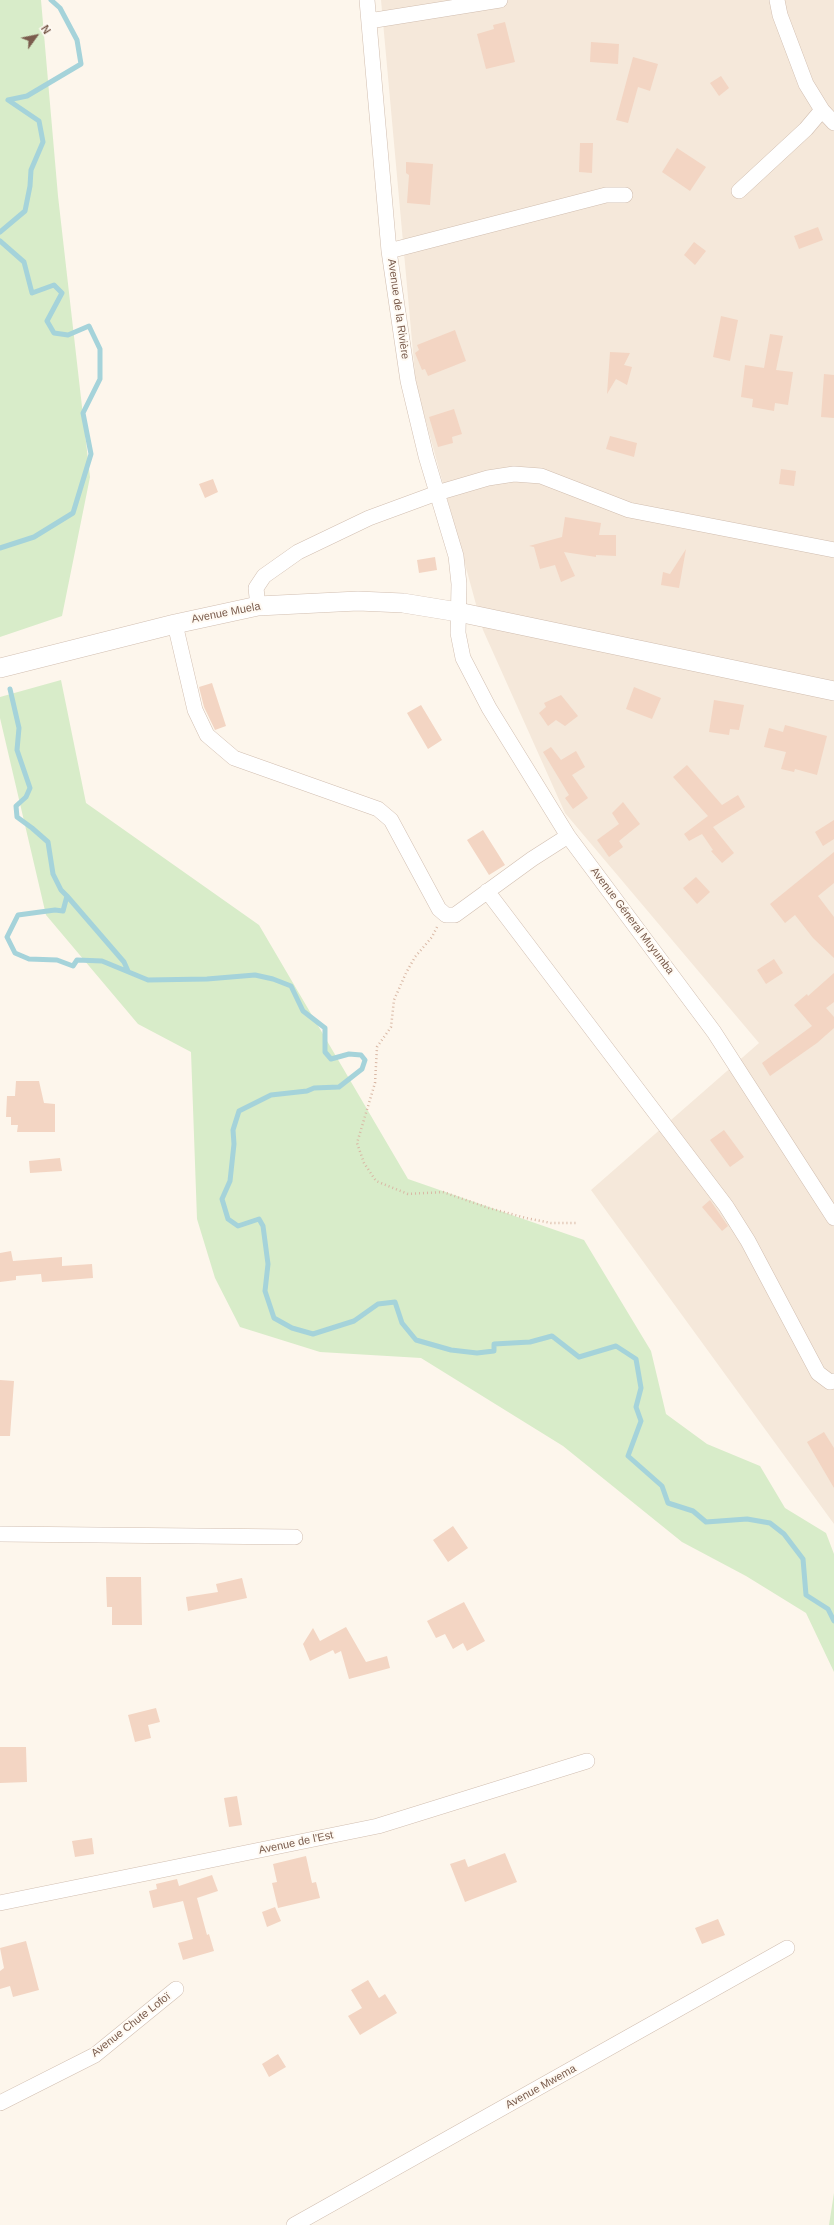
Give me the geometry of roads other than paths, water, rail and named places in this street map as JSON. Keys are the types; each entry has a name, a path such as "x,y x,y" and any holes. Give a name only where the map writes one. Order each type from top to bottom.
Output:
{"street":[{"name":"Avenue de la Rivière","path":"367,0 389,251 408,380 437,493 456,556 459,584 458,612"},
{"path":"370,21 500,0"},
{"path":"777,0 780,15 806,84 822,110 834,123"},
{"path":"740,191 806,129 822,110"},
{"path":"389,251 606,195 625,195"},
{"path":"258,606 256,588 264,576 298,552 369,518 437,493 488,478 514,474 541,476 629,510 834,550"},
{"name":"Avenue Muela","path":"0,668 175,624 258,606 309,602 365,601 403,603 458,612 834,691"},
{"name":"Avenue Géneral Muyumba","path":"458,612 459,646 463,658 489,708 568,836 714,1032 834,1218"},
{"path":"175,624 195,710 207,735 234,758 378,809 392,820 439,909 446,915 455,915 487,891 568,836"},
{"path":"487,891 726,1206 748,1242 818,1373 830,1382 834,1381"},
{"path":"0,1534 295,1537"},
{"name":"Avenue de l'Est","path":"0,1903 378,1826 586,1761"},
{"name":"Avenue Mwema","path":"294,2225 787,1948"},
{"name":"Avenue Chute Lofoï","path":"0,2104 96,2055 176,1989"}],"waterway":[{"path":"0,232 25,211 30,186 31,170 43,142 39,121 8,100 27,96 81,64 77,40 60,8 51,0"},
{"path":"0,241 24,262 32,293 54,285 62,293 47,321 54,333 68,335 89,326 100,349 100,379 83,413 91,454 73,513 34,537 0,548"},
{"path":"10,689 19,728 17,750 30,788 26,797 16,806 17,817 48,842 53,874 61,890 67,896 63,911 55,910 18,915 7,937 15,953 29,959 57,960 73,966 77,960 102,961 148,980 207,979 255,975 273,979 291,986 303,1011 325,1028 325,1052 331,1059 349,1054 361,1055 365,1060 362,1069 339,1087 314,1088 307,1091 271,1095 239,1111 233,1130 234,1144 230,1181 222,1199 228,1219 238,1226 259,1219 263,1226 268,1264 265,1291 274,1318 292,1328 313,1334 354,1321 378,1304 395,1302 402,1323 416,1340 451,1350 477,1353 494,1351 494,1344 530,1342 552,1336 579,1357 616,1346 636,1359 641,1388 636,1407 641,1421 628,1456 662,1486 668,1503 693,1511 706,1522 747,1519 770,1523 784,1534 803,1559 806,1595 828,1609 834,1621"},
{"path":"67,896 124,962 128,971"}]}
